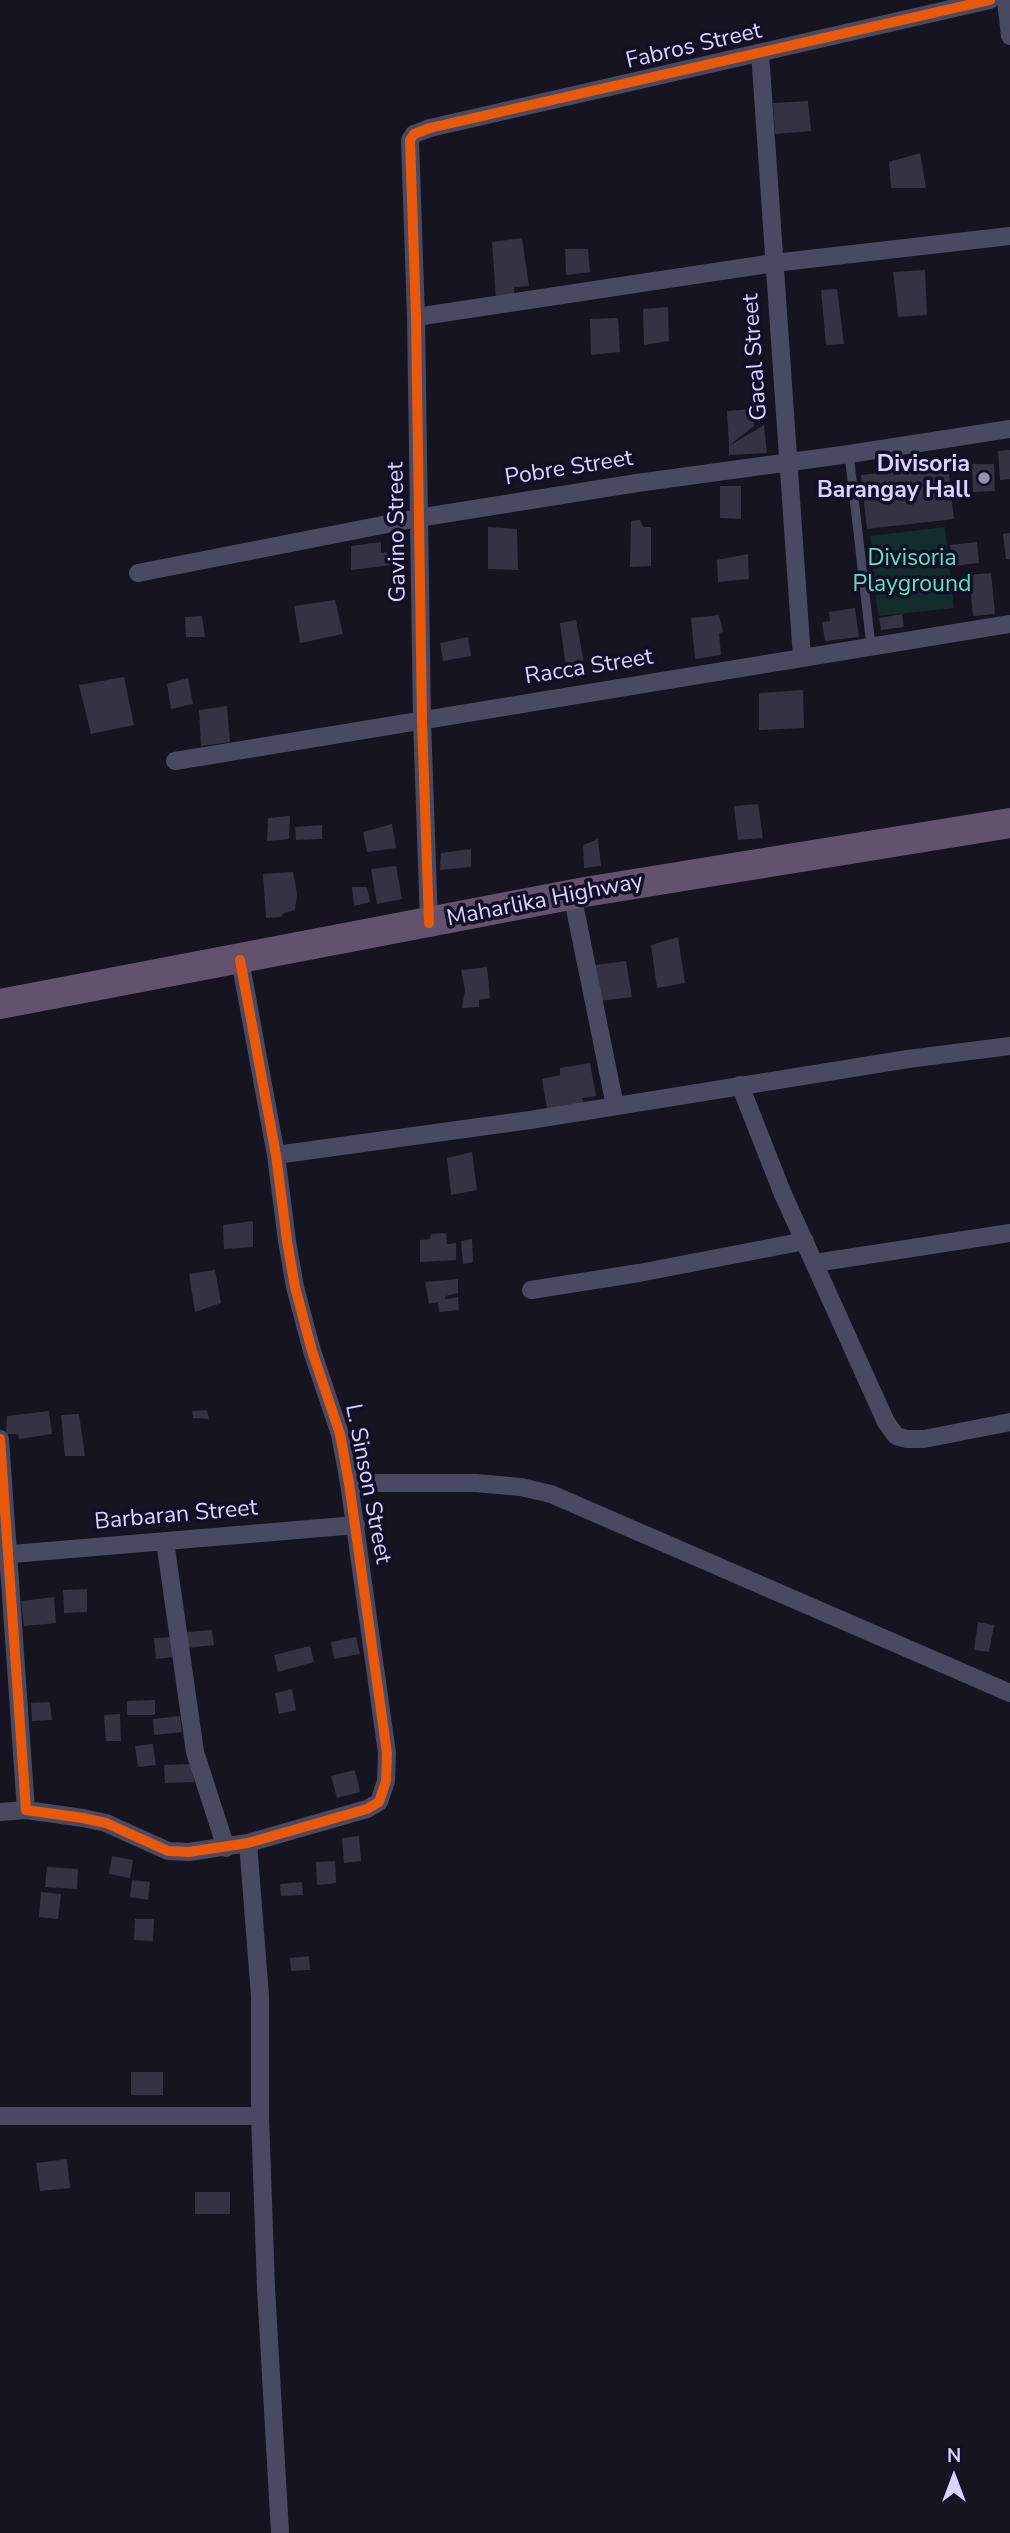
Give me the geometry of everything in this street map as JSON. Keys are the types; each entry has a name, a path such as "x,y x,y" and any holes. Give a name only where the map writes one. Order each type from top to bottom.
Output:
{"highway":[{"name":"Maharlika Highway","path":"0,1004 240,960 572,894 1010,823"}],"street":[{"name":"Fabros Street","path":"410,140 414,134 430,128 990,0"},
{"path":"1006,0 1010,36"},
{"name":"Gacal Street","path":"760,53 802,658"},
{"name":"Gavino Street","path":"410,140 429,923"},
{"path":"416,317 774,263 1010,236"},
{"name":"Pobre Street","path":"138,573 418,518 1010,429"},
{"name":"Racca Street","path":"175,761 1010,624"},
{"path":"572,894 615,1106"},
{"name":"L. Sinson Street","path":"240,960 276,1155 287,1241 300,1310 340,1434 356,1525 387,1753 386,1781 379,1802 367,1809 248,1843"},
{"path":"276,1155 530,1120 908,1059 1010,1046"},
{"path":"740,1085 782,1192 886,1422 896,1436 924,1439 1010,1422"},
{"path":"815,1263 1010,1233"},
{"path":"531,1290 639,1273 805,1241"},
{"path":"0,1440 4,1555 26,1810"},
{"path":"349,1483 476,1483 551,1493 1010,1693"},
{"name":"Barbaran Street","path":"4,1555 356,1525"},
{"path":"164,1541 195,1752 226,1848"},
{"path":"0,1812 26,1810 106,1823 168,1851 189,1852 248,1843 260,1996 260,2116 266,2288 280,2533"},
{"path":"0,2116 260,2116"}],"lane":[{"path":"849,454 871,646"}],"green space":[{"name":"Divisoria Playground","path":"945,527 954,608 878,616 870,536"}],"building":[{"path":"808,101 811,131 775,134 773,103"},
{"path":"920,153 926,188 891,188 889,162"},
{"path":"522,238 529,286 514,287 515,297 496,300 492,242"},
{"path":"565,249 588,249 590,272 566,275"},
{"path":"925,270 927,315 898,317 893,272"},
{"path":"837,289 844,344 826,345 821,290"},
{"path":"668,307 669,341 644,345 643,309"},
{"path":"618,318 620,352 591,355 590,319"},
{"path":"752,409 754,426 729,446 727,411"},
{"path":"764,425 767,453 729,455 729,446"},
{"path":"1010,450 1010,479 1000,480 998,451"},
{"name":"Divisoria Barangay Hall","path":"972,464 994,464 995,491 973,492"},
{"path":"948,465 954,519 867,529 861,475"},
{"path":"720,486 741,486 741,519 720,518"},
{"path":"640,520 643,527 651,527 651,566 630,567 631,521"},
{"path":"488,527 517,529 518,570 488,569"},
{"path":"1010,533 1010,559 1006,559 1003,534"},
{"path":"381,542 381,553 387,552 391,565 351,570 351,546"},
{"path":"977,542 979,563 952,566 950,545"},
{"path":"748,554 749,579 718,582 717,560"},
{"path":"991,573 995,614 973,616 969,575"},
{"path":"335,600 343,634 300,643 294,606"},
{"path":"855,608 859,637 825,641 822,622 830,621 829,612"},
{"path":"902,614 904,627 881,630 879,618"},
{"path":"719,615 723,632 719,633 721,655 695,659 691,618"},
{"path":"202,616 205,637 186,637 185,617"},
{"path":"576,620 584,663 566,669 560,623"},
{"path":"468,637 471,656 443,661 440,643"},
{"path":"124,677 134,725 91,734 79,685"},
{"path":"188,678 193,704 171,709 167,684"},
{"path":"803,690 804,728 759,730 759,693"},
{"path":"227,706 230,742 201,746 199,710"},
{"path":"758,804 763,838 738,840 734,806"},
{"path":"290,816 289,839 267,841 268,818"},
{"path":"392,824 396,848 367,852 363,832"},
{"path":"322,825 322,839 296,840 295,827"},
{"path":"598,839 601,866 584,868 583,845"},
{"path":"471,849 471,867 440,870 441,853"},
{"path":"396,866 402,899 377,904 371,869"},
{"path":"293,872 297,894 295,910 284,913 281,917 266,918 263,874"},
{"path":"352,887 367,887 370,902 354,906"},
{"path":"678,937 685,983 657,988 651,945"},
{"path":"626,961 632,997 599,1001 595,965"},
{"path":"487,967 490,998 479,1000 479,1007 462,1008 465,990 461,970"},
{"path":"590,1063 596,1096 582,1098 584,1104 547,1109 542,1079 560,1075 560,1068"},
{"path":"472,1152 477,1190 451,1195 447,1158"},
{"path":"253,1221 253,1247 224,1249 223,1225"},
{"path":"446,1233 447,1244 456,1243 456,1260 420,1262 420,1240 430,1239 431,1234"},
{"path":"472,1239 473,1262 463,1264 461,1241"},
{"path":"215,1270 221,1303 195,1312 189,1274"},
{"path":"458,1279 458,1293 446,1296 445,1299 458,1297 459,1310 439,1312 438,1302 429,1304 425,1282"},
{"path":"207,1410 209,1419 193,1418 192,1411"},
{"path":"49,1411 52,1434 19,1439 18,1434 6,1434 7,1416"},
{"path":"79,1414 85,1456 65,1456 61,1415"},
{"path":"87,1589 87,1612 64,1613 63,1590"},
{"path":"54,1597 56,1623 24,1626 21,1601"},
{"path":"978,1622 994,1625 989,1652 974,1650"},
{"path":"212,1630 214,1645 188,1648 187,1632"},
{"path":"173,1637 175,1657 156,1659 154,1638"},
{"path":"356,1637 360,1654 334,1659 331,1642"},
{"path":"310,1646 314,1662 278,1672 274,1655"},
{"path":"292,1689 296,1710 279,1714 275,1693"},
{"path":"155,1700 155,1715 127,1715 127,1701"},
{"path":"50,1702 52,1720 32,1721 31,1703"},
{"path":"120,1714 121,1741 106,1741 104,1715"},
{"path":"180,1716 182,1732 154,1735 153,1719"},
{"path":"153,1744 156,1765 138,1767 135,1746"},
{"path":"193,1764 194,1782 165,1783 164,1765"},
{"path":"355,1770 360,1792 337,1798 331,1776"},
{"path":"359,1836 361,1861 344,1863 342,1838"},
{"path":"112,1856 133,1860 130,1878 109,1874"},
{"path":"335,1861 336,1883 317,1885 316,1862"},
{"path":"47,1867 78,1869 77,1889 45,1887"},
{"path":"132,1880 150,1882 148,1900 130,1897"},
{"path":"302,1882 303,1895 281,1896 280,1884"},
{"path":"41,1892 61,1894 58,1919 39,1917"},
{"path":"135,1919 154,1919 153,1941 134,1940"},
{"path":"309,1956 310,1970 291,1971 290,1958"},
{"path":"131,2072 163,2072 163,2095 131,2095"},
{"path":"67,2159 70,2188 40,2191 36,2163"},
{"path":"195,2192 230,2192 230,2214 195,2214"}],"cycle path":[{"path":"429,923 410,140 414,134 430,128 990,0"},
{"path":"0,1439 26,1810 106,1823 168,1851 189,1852 248,1843 367,1809 379,1802 386,1781 387,1753 349,1483 340,1434 312,1351 295,1287 276,1155 240,960"}],"place":[{"name":"Divisoria Barangay Hall","path":"984,478"}]}
